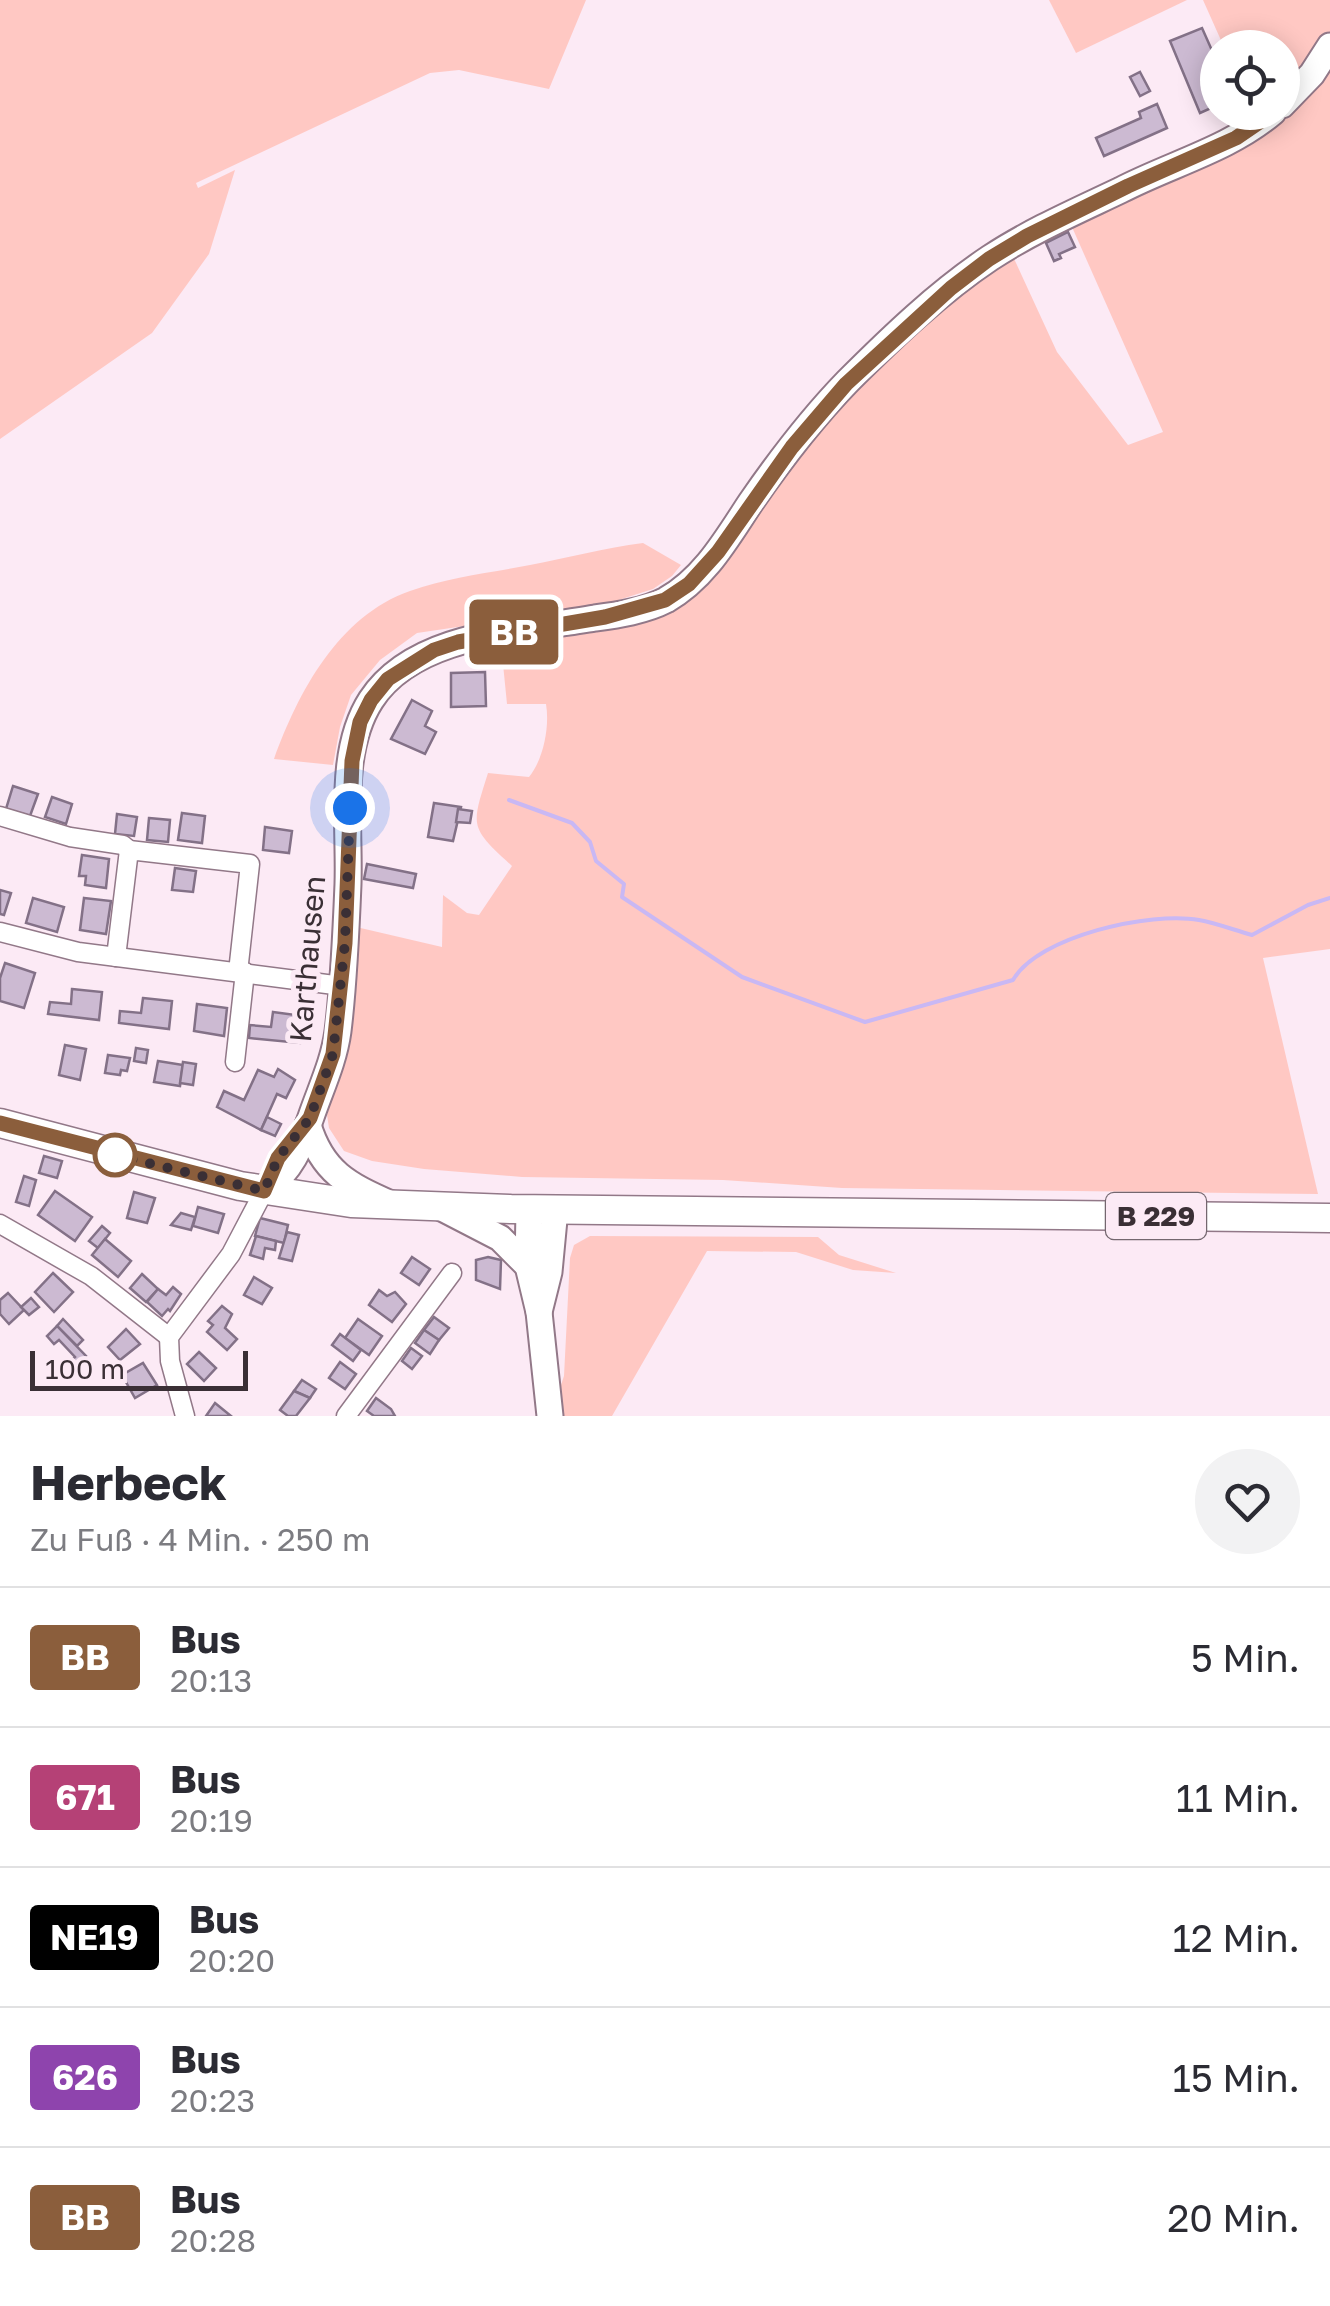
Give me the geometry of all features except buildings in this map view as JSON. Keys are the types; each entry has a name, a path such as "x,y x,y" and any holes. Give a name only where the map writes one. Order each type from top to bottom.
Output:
{"main road":[{"path":"1300,86 1330,46"},
{"name":"Karthausen","path":"264,1191 278,1158 309,1122 333,1054 342,986 352,761 360,722 388,679 434,650 458,642 605,617 665,600 689,584 718,552 792,447 846,384 897,335 989,259 1128,186 1248,130"},
{"path":"309,1122 315,1145 329,1168 396,1206"},
{"name":"B 229","path":"0,1123 264,1191 396,1206 1330,1218"},
{"path":"442,1207 500,1238 528,1266"},
{"path":"542,1209 528,1266 539,1312 550,1416"},
{"path":"539,1312 550,1272 542,1209"}],"street":[{"path":"0,816 70,837 123,845 128,850 250,864 235,1062"},
{"path":"116,957 128,850"},
{"path":"0,932 55,948 342,986"},
{"path":"186,1416 170,1361 170,1337 230,1254 264,1191"},
{"path":"0,1224 91,1276 170,1337"},
{"path":"346,1416 452,1273"}],"shaded area":[{"path":"0,0 586,0 549,89 459,70 430,73 196,183 198,188 235,170 209,254 152,333 0,439"},
{"path":"1049,0 1187,0 1076,53"},
{"path":"1203,0 1330,0 1330,40 1300,77 1300,30 1216,30"},
{"path":"1330,49 1330,949 1263,958 1318,1194 842,1188 723,1180 522,1177 424,1169 372,1161 344,1151 329,1128 327,1115 341,1065 352,926 442,947 443,895 467,913 479,915 512,866 481,834 479,805 488,773 529,777 542,752 547,713 546,704 507,704 501,644 610,629 667,602 848,388 1010,250 1057,352 1128,445 1163,432 1068,218 1242,130 1300,130 1300,77"},
{"path":"643,543 681,565 653,589 600,606 417,633 380,660 351,695 333,765 274,759 295,708 324,660 362,619 384,603 439,582"},
{"path":"590,1236 818,1237 839,1255 896,1273 853,1270 796,1252 707,1251 612,1416 562,1416 556,1400 564,1376 570,1258 574,1245"}],"waterway":[{"path":"509,800 572,823 590,842 596,861 624,884 622,897 742,977 865,1022 1013,980 1026,964 1046,951 1097,930 1178,918 1205,921 1252,935 1308,905 1330,898"}],"bus line":[{"name":"BB","path":"0,1123 264,1191 278,1158 310,1118 338,1034 355,739 371,700 388,679 434,650 458,642 605,617 665,600 689,584 718,552 792,447 846,384 951,288 1027,236 1250,130"}],"route":[{"path":"115,1155 264,1191 278,1158 310,1118 338,1034 350,808"}]}
